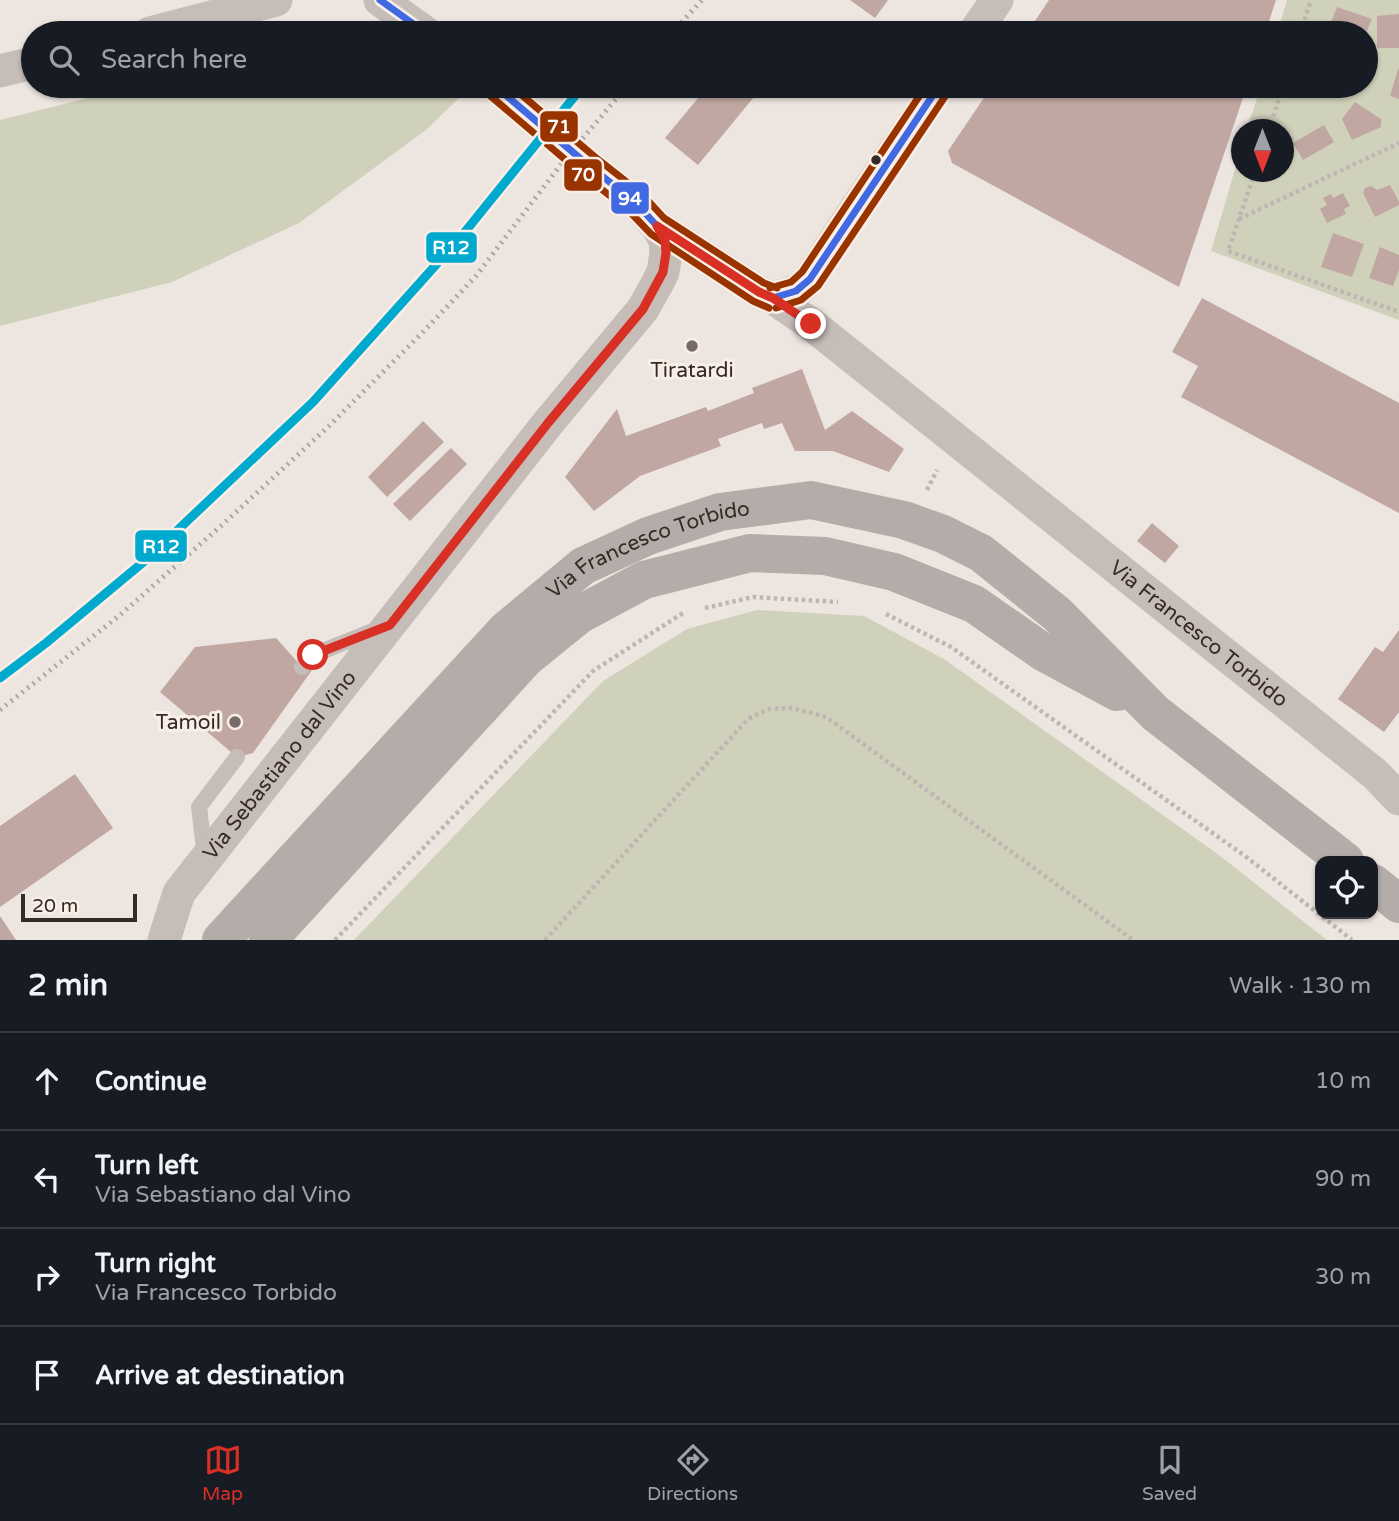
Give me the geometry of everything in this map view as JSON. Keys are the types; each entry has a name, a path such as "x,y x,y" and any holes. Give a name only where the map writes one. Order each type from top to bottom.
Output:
{"main road":[{"name":"Via Francesco Torbido","path":"221,940 506,630 583,566 648,536 720,512 811,500 904,520 943,534 981,553 1057,614 1155,713 1339,856"},
{"name":"Via Francesco Torbido","path":"268,940 526,658 579,615 644,580 737,556 750,553 825,556 894,572 974,604 1043,652 1155,713"},
{"path":"1378,887 1399,904"}],"street":[{"path":"196,21 276,0"},
{"path":"380,0 409,21"},
{"path":"982,21 997,0"},
{"path":"0,71 21,66"},
{"path":"773,298 796,291 810,279 931,98"},
{"name":"Via Francesco Torbido","path":"588,165 635,202 657,226 759,292 773,298 822,332 1375,774 1399,799"},
{"name":"Via Sebastiano dal Vino","path":"164,940 179,893 548,423 643,309 663,272 665,240 657,226"}],"lane":[{"path":"302,667 313,655 390,625"},
{"path":"205,860 199,807 237,757"}],"path":[{"path":"1304,21 1311,0"},
{"path":"1272,119 1279,98"},
{"path":"1239,219 1399,143"},
{"path":"1252,182 1228,251 1399,312"},
{"path":"924,497 940,465"},
{"path":"335,940 593,670 682,613 752,597 840,602"},
{"path":"877,609 951,647 1245,856 1352,940"},
{"path":"545,940 748,719 769,709 792,708 826,717 1133,940"}],"green space":[{"path":"1287,0 1399,0 1399,320 1211,251 1231,182 1294,182 1294,119 1250,119 1257,98 1378,98 1378,21 1281,21"},
{"path":"88,98 459,98 426,130 299,223 172,282 0,326 0,120"},
{"path":"757,610 864,616 944,659 1219,855 1327,940 354,940 603,681 687,629"}],"building":[{"path":"850,0 888,0 875,18"},
{"path":"1049,0 1276,0 1269,21 1035,21"},
{"path":"1337,7 1372,19 1371,21 1332,21"},
{"path":"1399,14 1399,48 1378,48 1377,16"},
{"path":"1399,69 1399,99 1390,96"},
{"path":"698,98 753,98 698,165 665,138"},
{"path":"984,98 1243,98 1236,119 1231,119 1231,133 1179,287 952,163 948,151"},
{"path":"1355,102 1381,119 1381,127 1352,140 1342,119"},
{"path":"1324,125 1334,142 1303,160 1294,142"},
{"path":"1390,185 1399,205 1375,217 1363,193 1365,188 1371,186 1377,190"},
{"path":"1343,193 1350,206 1344,209 1346,214 1327,223 1320,209 1327,205 1323,198 1331,194 1333,198"},
{"path":"1333,233 1364,244 1352,277 1321,267"},
{"path":"1380,247 1399,255 1399,270 1393,286 1369,278"},
{"path":"1202,298 1399,403 1399,513 1181,397 1198,366 1172,352"},
{"path":"802,369 825,430 852,411 904,449 889,472 833,451 795,451 782,423 764,429 762,423 718,439 721,446 640,476 594,511 565,477 617,409 626,436 706,407 708,411 754,393 752,388"},
{"path":"423,421 444,442 387,497 368,477"},
{"path":"451,448 467,464 410,521 393,504"},
{"path":"1152,523 1179,546 1165,563 1137,541"},
{"path":"1399,630 1399,712 1384,732 1338,699 1375,647 1383,652"},
{"name":"Tamoil","path":"276,638 302,667 312,670 253,753 237,757 160,692 195,647"},
{"path":"75,774 113,828 0,907 0,826"},
{"path":"0,916 16,940 0,940"}],"tunnel":[{"path":"509,98 588,165"}],"railway":[{"path":"683,21 702,0"},
{"path":"0,710 120,615 329,426 476,276 562,163 617,98"}],"transit line":[{"name":"94","path":"380,0 409,21"},
{"name":"70","path":"493,98 628,210 651,234 753,301 769,308"},
{"name":"94","path":"509,98 635,202 657,226 759,292 773,298"},
{"name":"71","path":"525,98 642,194 664,218 764,283 777,288"},
{"name":"R12","path":"0,678 147,559 313,402 460,238 573,98"},
{"name":"71","path":"770,288 791,282 802,272 918,98"},
{"name":"94","path":"773,298 796,291 810,279 931,98"},
{"name":"70","path":"776,308 801,300 818,286 944,98"}],"place":[{"name":"Tiratardi","path":"692,346"},
{"name":"Tamoil","path":"235,722"}],"route":[{"path":"313,655 390,625 548,423 643,309 663,272 665,240 657,226 811,324"}]}
